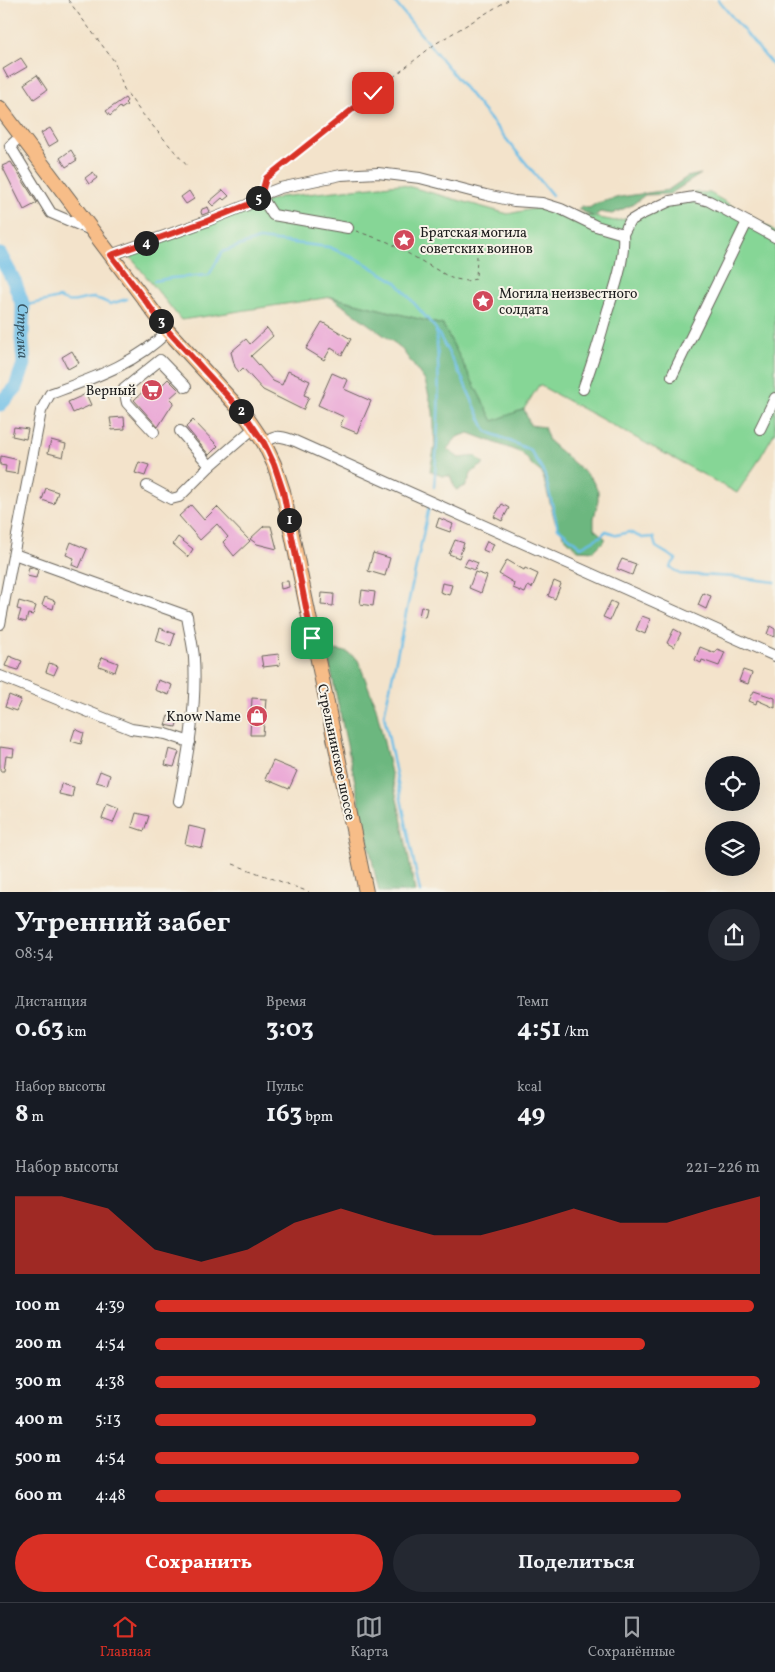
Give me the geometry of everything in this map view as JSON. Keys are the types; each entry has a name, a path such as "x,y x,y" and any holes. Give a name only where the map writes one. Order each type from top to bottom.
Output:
{"main road":[{"name":"Стрельнинское шоссе","path":"0,108 168,331 245,415 264,443 274,464 283,491 366,892"}],"street":[{"path":"21,136 10,146 50,213 93,232"},
{"path":"111,255 207,221 247,205 261,196 280,188 341,175 378,173 420,178 514,201 542,203 561,209 596,226 623,234"},
{"path":"261,196 273,215 348,228"},
{"path":"583,389 604,329 618,279 624,248 623,234 630,221 670,201 694,197 709,201 775,237"},
{"path":"672,376 747,222"},
{"path":"0,624 41,411 50,394 104,374 136,358 168,331"},
{"path":"136,358 144,373"},
{"path":"154,432 127,402 124,389 160,360 186,386"},
{"path":"760,429 775,398"},
{"path":"147,486 171,499 179,497 210,466 254,428"},
{"path":"180,431 210,466"},
{"path":"264,443 273,437 279,436 295,441 775,656"},
{"path":"14,554 187,616 194,658 194,702 190,742 179,802"},
{"path":"0,676 131,729 166,734 190,742"}],"path":[{"path":"68,0 114,62 124,88 140,111 188,167"},
{"path":"261,196 266,178 435,44 508,0"},
{"path":"348,228 388,242 450,278 466,281 476,279 476,256"},
{"path":"233,864 310,892"}],"green space":[{"path":"701,174 670,194 645,195 632,205 612,214 600,212 594,217 578,209 582,206 589,208 597,203 620,197 668,190 687,177"},
{"path":"400,184 508,214 542,207 615,221 629,218 693,192 710,193 775,231 775,432 737,493 539,385 524,409 493,422 443,325 331,297 181,320 129,255 280,197"},
{"path":"331,297 443,325 493,421 524,409 530,425 544,427 549,441 591,478 598,491 594,529 606,539 594,551 578,550 565,538 555,521 542,473 522,453 469,433 457,437 447,449 459,458 476,456 484,464 472,472 466,486 456,490 450,476 442,476 430,471 435,445 433,411 425,381 400,347"},
{"path":"336,650 347,652 358,660 376,707 401,817 415,892 379,892 329,662 332,653"}],"building":[{"path":"21,58 27,67 8,78 3,69"},
{"path":"37,75 47,90 34,99 24,84"},
{"path":"125,98 127,105 121,109 120,107 110,116 106,111"},
{"path":"50,128 58,141 48,147 41,133"},
{"path":"71,150 77,160 66,167 60,158"},
{"path":"11,162 37,203 24,210 2,166"},
{"path":"93,172 97,178 89,184 85,178"},
{"path":"223,190 229,196 224,200 222,198 213,206 209,202"},
{"path":"189,191 194,199 186,204 181,197"},
{"path":"208,207 210,212 202,215 202,209"},
{"path":"322,322 351,339 342,355 331,348 324,360 306,349"},
{"path":"267,328 273,336 251,356 273,381 282,385 288,371 310,381 304,395 309,397 303,410 263,390 243,368 239,372 235,367 231,352 246,339 250,344"},
{"path":"72,351 79,363 68,369 62,357"},
{"path":"332,373 348,380 344,389 371,401 357,433 340,426 344,417 318,405"},
{"path":"168,379 179,390 170,398 174,402 158,427 134,400 153,382 159,388"},
{"path":"86,394 91,405 73,413 68,402"},
{"path":"124,417 125,429 112,430 110,418"},
{"path":"193,420 218,446 209,455 186,427"},
{"path":"14,427 28,429 26,439 12,436"},
{"path":"51,440 66,444 63,457 48,453"},
{"path":"1,456 19,460 17,474 5,472 6,466 0,465"},
{"path":"139,462 149,465 145,476 135,473"},
{"path":"46,488 58,492 54,504 42,500"},
{"path":"502,504 509,508 502,521 494,517"},
{"path":"191,505 204,520 217,507 250,541 234,556 223,542 228,537 217,524 200,540 179,516"},
{"path":"439,518 453,524 450,532 436,527"},
{"path":"264,526 271,526 277,549 257,544 250,539"},
{"path":"178,537 193,549 188,557 173,544"},
{"path":"455,540 464,543 459,558 449,554"},
{"path":"487,541 494,544 490,553 483,550"},
{"path":"71,542 87,549 79,568 72,565 74,558 66,555"},
{"path":"373,553 390,558 385,576 368,571"},
{"path":"468,559 478,563 475,570 464,566"},
{"path":"622,559 636,564 632,575 617,569"},
{"path":"507,560 524,570 525,568 538,574 532,588 528,586 525,593 513,588 514,583 499,574"},
{"path":"29,567 38,570 36,578 27,576"},
{"path":"475,572 487,576 481,593 469,588"},
{"path":"288,581 289,587 281,589 280,582"},
{"path":"554,581 561,584 555,599 548,596"},
{"path":"442,583 452,585 449,595 440,592"},
{"path":"362,590 375,592 373,606 360,604"},
{"path":"322,593 334,594 333,606 321,605"},
{"path":"703,593 711,596 706,609 698,605"},
{"path":"45,597 55,601 53,609 42,605"},
{"path":"19,601 36,606 33,615 28,614 26,622 18,620 21,610 17,609"},
{"path":"611,601 617,604 610,620 603,617"},
{"path":"421,607 427,608 425,617 419,616"},
{"path":"642,616 650,619 645,634 636,630"},
{"path":"770,626 775,629 775,637 767,634"},
{"path":"160,628 175,634 171,646 156,641"},
{"path":"674,629 681,633 674,647 667,643"},
{"path":"700,647 715,653 717,649 725,652 719,666 702,660 701,663 695,660"},
{"path":"279,654 280,665 263,667 261,656"},
{"path":"9,656 22,661 18,670 5,666"},
{"path":"102,657 118,663 115,672 99,666"},
{"path":"49,663 58,666 54,675 46,672"},
{"path":"743,670 752,673 748,684 739,681"},
{"path":"158,680 172,685 169,695 155,690"},
{"path":"754,691 775,698 775,708 757,700 756,704 749,701"},
{"path":"9,695 21,700 16,711 5,707"},
{"path":"252,698 266,699 263,735 250,735"},
{"path":"168,716 178,719 176,727 165,725"},
{"path":"75,729 84,733 81,744 71,741"},
{"path":"0,747 14,749 13,757 6,756 4,771 0,771"},
{"path":"169,749 179,752 174,767 165,765"},
{"path":"273,761 297,771 289,789 265,779"},
{"path":"100,771 110,775 107,785 96,782"},
{"path":"61,784 74,787 72,797 59,794"},
{"path":"107,804 119,809 113,823 102,819"},
{"path":"136,813 149,816 144,831 132,827"},
{"path":"189,826 206,830 202,848 185,844"}],"waterway":[{"path":"393,0 552,195"},
{"path":"718,0 775,68"},
{"path":"154,281 209,275 222,252 259,239 329,247 363,262 396,282 436,329 462,378 486,431 530,450 544,472 558,528 581,547 601,536 606,531 617,535 629,532 642,538 653,537 656,547 676,559 670,567 680,574 735,577 775,582"},
{"name":"Стрелка","path":"0,255 14,281 23,306 22,339 24,364 16,387 0,404"},
{"path":"23,306 59,298 73,302 94,298 110,304 127,299"},
{"path":"434,487 438,409 436,331"},
{"path":"420,892 384,715 429,507"}],"place":[{"name":"Братская могила советских воинов","path":"404,240"},
{"name":"Могила неизвестного солдата","path":"483,301"},
{"name":"Верный","path":"152,390"},
{"name":"Know Name","path":"257,716"}],"route":[{"path":"312,638 283,491 274,464 264,443 245,415 168,331 111,255 247,205 261,196 266,178 373,93"}]}
